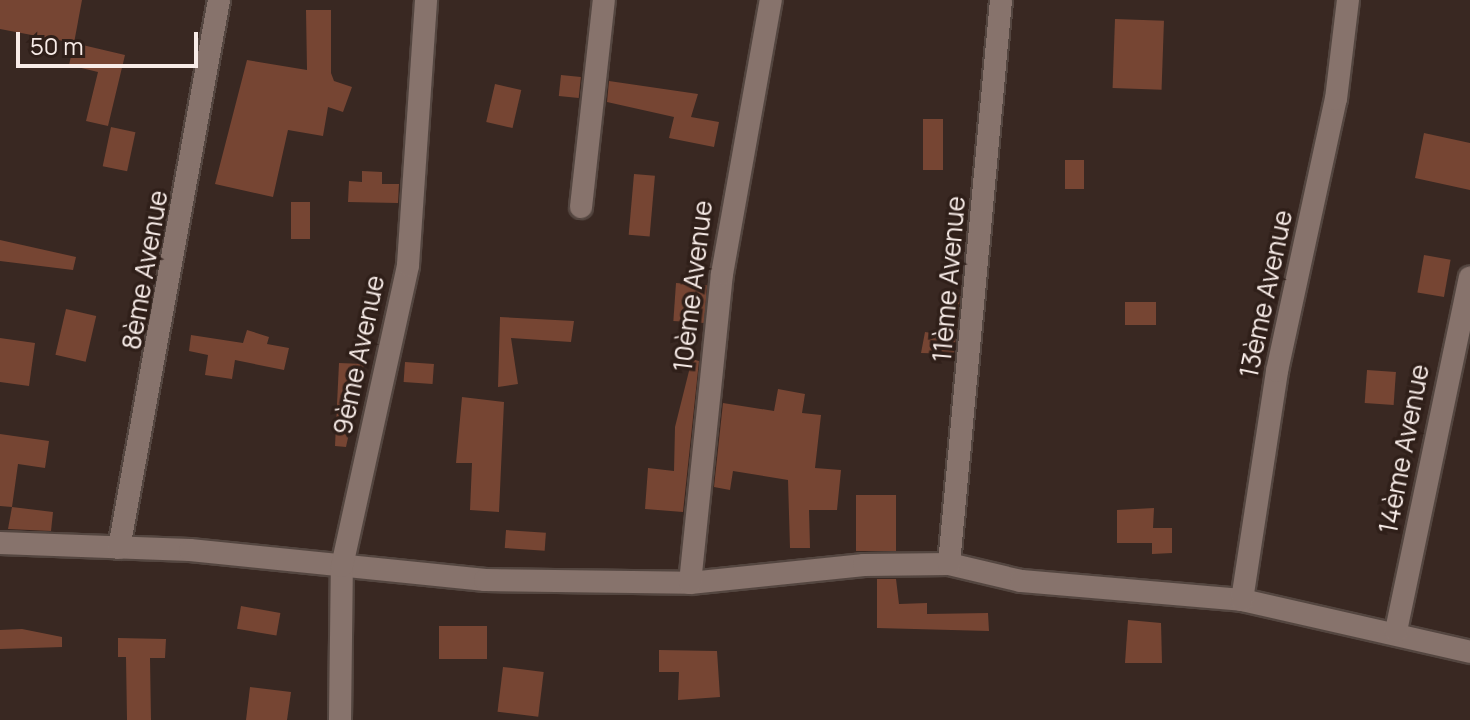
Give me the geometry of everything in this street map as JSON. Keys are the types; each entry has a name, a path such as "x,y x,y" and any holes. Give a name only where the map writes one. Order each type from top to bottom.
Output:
{"street":[{"name":"8ème Avenue","path":"119,548 219,0"},
{"name":"9ème Avenue","path":"340,720 342,566 408,265 426,0"},
{"path":"581,207 604,0"},
{"name":"10ème Avenue","path":"690,583 722,274 771,0"},
{"name":"11ème Avenue","path":"949,564 1001,0"},
{"name":"13ème Avenue","path":"1242,600 1277,371 1336,99 1348,0"},
{"name":"14ème Avenue","path":"1396,631 1470,278"},
{"path":"0,543 119,548 342,566 429,577 690,583 864,565 949,564 1021,581 1242,600 1396,631 1470,652"}],"building":[{"path":"0,0 82,0 74,43 0,29"},
{"path":"306,10 331,10 331,73 334,81 352,87 343,112 328,107 323,136 288,130 273,197 215,184 247,60 307,70"},
{"path":"1115,19 1164,21 1162,90 1113,88"},
{"path":"74,43 125,55 108,126 86,121 98,72 69,65"},
{"path":"561,75 581,77 579,98 559,96"},
{"path":"609,81 698,94 691,117 719,122 714,147 669,138 674,117 607,102"},
{"path":"495,84 521,90 513,128 486,122"},
{"path":"923,119 943,119 943,170 923,170"},
{"path":"111,127 135,132 127,171 103,166"},
{"path":"1424,133 1470,143 1470,190 1415,178"},
{"path":"1065,160 1084,160 1084,189 1065,189"},
{"path":"362,171 382,172 382,184 399,184 398,203 348,202 349,181 362,182"},
{"path":"634,174 655,176 650,237 629,235"},
{"path":"291,202 310,202 310,239 291,239"},
{"path":"0,240 76,257 73,270 0,261"},
{"path":"1424,255 1451,260 1444,297 1417,292"},
{"path":"676,283 707,285 704,323 673,321"},
{"path":"952,294 960,296 954,354 921,353 925,332 945,335"},
{"path":"1125,302 1156,302 1156,325 1125,325"},
{"path":"66,309 96,316 86,362 55,355"},
{"path":"500,317 574,321 571,342 511,338 518,384 498,387"},
{"path":"247,330 269,337 267,344 289,348 284,370 235,360 232,379 205,375 208,355 189,351 191,335 243,343"},
{"path":"0,338 35,343 29,386 0,382"},
{"path":"692,359 699,361 683,512 645,509 648,468 674,471 675,427"},
{"path":"405,362 434,364 433,384 404,382"},
{"path":"339,363 364,364 346,447 335,446"},
{"path":"1367,370 1396,372 1394,405 1365,403"},
{"path":"778,389 805,394 802,413 821,415 815,468 841,470 837,510 809,510 810,548 790,548 788,480 733,471 730,490 714,487 723,403 774,411"},
{"path":"462,397 504,402 499,512 470,510 472,463 456,463"},
{"path":"0,434 49,441 45,468 18,464 12,507 0,506"},
{"path":"856,495 896,495 896,551 856,551"},
{"path":"12,507 53,512 51,531 8,529"},
{"path":"1154,508 1153,528 1172,528 1172,553 1152,554 1152,543 1117,543 1117,510"},
{"path":"506,530 546,533 545,551 505,548"},
{"path":"877,579 896,579 899,604 927,603 927,614 988,613 989,631 877,628"},
{"path":"241,606 280,613 276,636 237,629"},
{"path":"1128,620 1161,623 1162,663 1125,663"},
{"path":"439,626 487,626 487,659 439,659"},
{"path":"22,629 62,637 62,647 0,649 0,630"},
{"path":"118,638 166,639 165,658 150,658 151,720 127,720 126,657 118,657"},
{"path":"659,650 717,651 720,697 678,700 679,672 659,672"},
{"path":"503,667 544,672 538,717 498,712"},
{"path":"250,687 291,692 287,720 246,720"}]}
